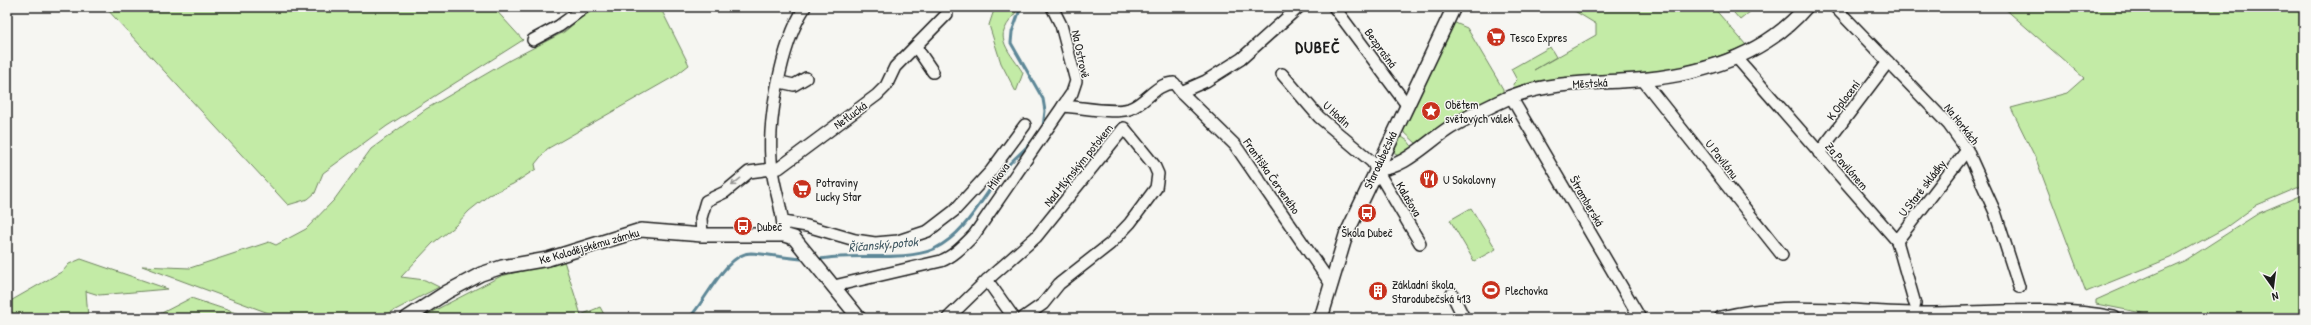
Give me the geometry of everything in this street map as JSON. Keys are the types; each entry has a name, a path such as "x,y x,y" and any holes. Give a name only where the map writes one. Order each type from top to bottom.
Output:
{"street":[{"path":"533,40 559,26 585,7"},
{"path":"805,7 797,20 790,39 770,130 772,170 783,222 784,235 794,238 801,244 859,318"},
{"name":"Na Ostrově","path":"1052,7 1061,25 1076,81 1072,93 1063,106"},
{"path":"1181,92 1206,81 1241,60 1300,7"},
{"name":"Bezprašná","path":"1334,7 1407,105"},
{"name":"Starodubečská","path":"1321,318 1346,235 1454,7"},
{"name":"Městská","path":"1376,169 1393,167 1452,127 1511,97 1549,86 1642,79 1689,72 1736,57 1778,34 1806,7"},
{"name":"Na Horkách","path":"1835,7 1949,125 1967,150 1995,212 2019,288"},
{"name":"Netlucká","path":"702,235 701,218 706,201 725,192 749,172 758,169 772,170 779,168 883,90 895,67 916,47 946,14"},
{"path":"916,47 933,72"},
{"name":"Za Pavilónem","path":"1736,57 1896,241 1916,304"},
{"name":"K Oplocení","path":"1820,154 1888,62"},
{"name":"U Hodin","path":"1282,74 1319,117 1372,162 1376,169"},
{"path":"780,82 794,85 806,78"},
{"name":"U Pavilónu","path":"1642,79 1782,255"},
{"name":"Františka Červeného","path":"1063,106 1117,110 1129,109 1144,100 1156,88 1174,83 1181,92 1236,145 1331,284"},
{"name":"Štramberská","path":"1511,97 1640,318"},
{"name":"Mikova","path":"834,286 941,261 948,258 960,249 974,235 1063,106"},
{"name":"Mikova","path":"783,222 807,226 855,240 875,243 898,241 928,231 954,211 991,171 1025,125"},
{"name":"Nad Mlýnským potokem","path":"948,318 986,280 1036,237 1124,128 1154,165 1158,174 1156,188 1130,223 1115,239 1059,284 1043,304 1023,318"},
{"name":"U Staré skládky","path":"1896,241 1967,150"},
{"name":"Kalašova","path":"1376,169 1420,243"},
{"name":"Ke Kolodějskému zámku","path":"407,318 459,285 492,270 544,260 641,230 702,235 784,235"},
{"path":"986,280 1014,318"},
{"path":"1452,294 1464,318"},
{"path":"1721,318 1760,311 1813,308 1922,314 2063,313 2110,317"}],"green space":[{"path":"105,7 493,7 523,40 387,126 323,173 315,193 308,199 288,205"},
{"path":"594,7 660,7 689,65 675,76 547,149 535,164 536,169 513,184 489,195 469,211 455,226 433,243 401,277 425,280 439,287 380,318 282,318 142,266 190,268 269,242 276,245 306,229 334,200 371,149 426,109 510,60 564,32"},
{"path":"995,7 1018,7 1005,28 1003,36 1009,53 1023,73 1016,92 1001,63 989,25"},
{"path":"1568,7 1713,7 1746,45 1711,59 1662,71 1573,77 1514,89 1513,84 1517,80 1511,69 1550,47 1556,57 1534,70 1596,35 1596,24"},
{"path":"1729,7 1756,7 1740,20"},
{"path":"2003,7 2304,7 2304,185 2257,205 2225,228 2170,258 2086,292 2036,159 2011,108 2067,93 2084,78"},
{"path":"1453,22 1467,28 1503,89 1503,94 1418,145 1402,130"},
{"path":"1399,135 1408,141 1413,148 1400,156 1396,155 1393,149"},
{"path":"2304,194 2304,318 2168,318 2096,304 2096,300 2186,260 2259,213"},
{"path":"1471,208 1496,249 1474,261 1450,220"},
{"path":"81,259 168,289 99,295 86,291 88,318 7,318 7,303 63,271 69,264"},
{"path":"564,261 581,315 600,307 606,318 420,318 501,276"},
{"path":"191,298 251,318 152,318"}],"waterway":[{"name":"Říčanský potok","path":"1021,7 1012,32 1011,43 1043,99 1045,111 1043,127"},
{"name":"Říčanský potok","path":"816,259 913,255 934,249 956,234 974,213 1004,170 1034,139"},
{"name":"Říčanský potok","path":"689,318 725,269 742,255 751,253 807,259"}],"place":[{"name":"Tesco Expres","path":"1496,37"},
{"name":"Obětem světových válek","path":"1431,111"},
{"name":"U Sokolovny","path":"1429,179"},
{"name":"Potraviny Lucky Star","path":"802,189"},
{"name":"Škola Dubeč","path":"1367,213"},
{"name":"Dubeč","path":"743,226"},
{"name":"Plechovka","path":"1491,290"},
{"name":"Základní škola, Starodubečská 413","path":"1378,291"}],"district":[{"name":"DUBEČ","path":"1318,47"}]}
